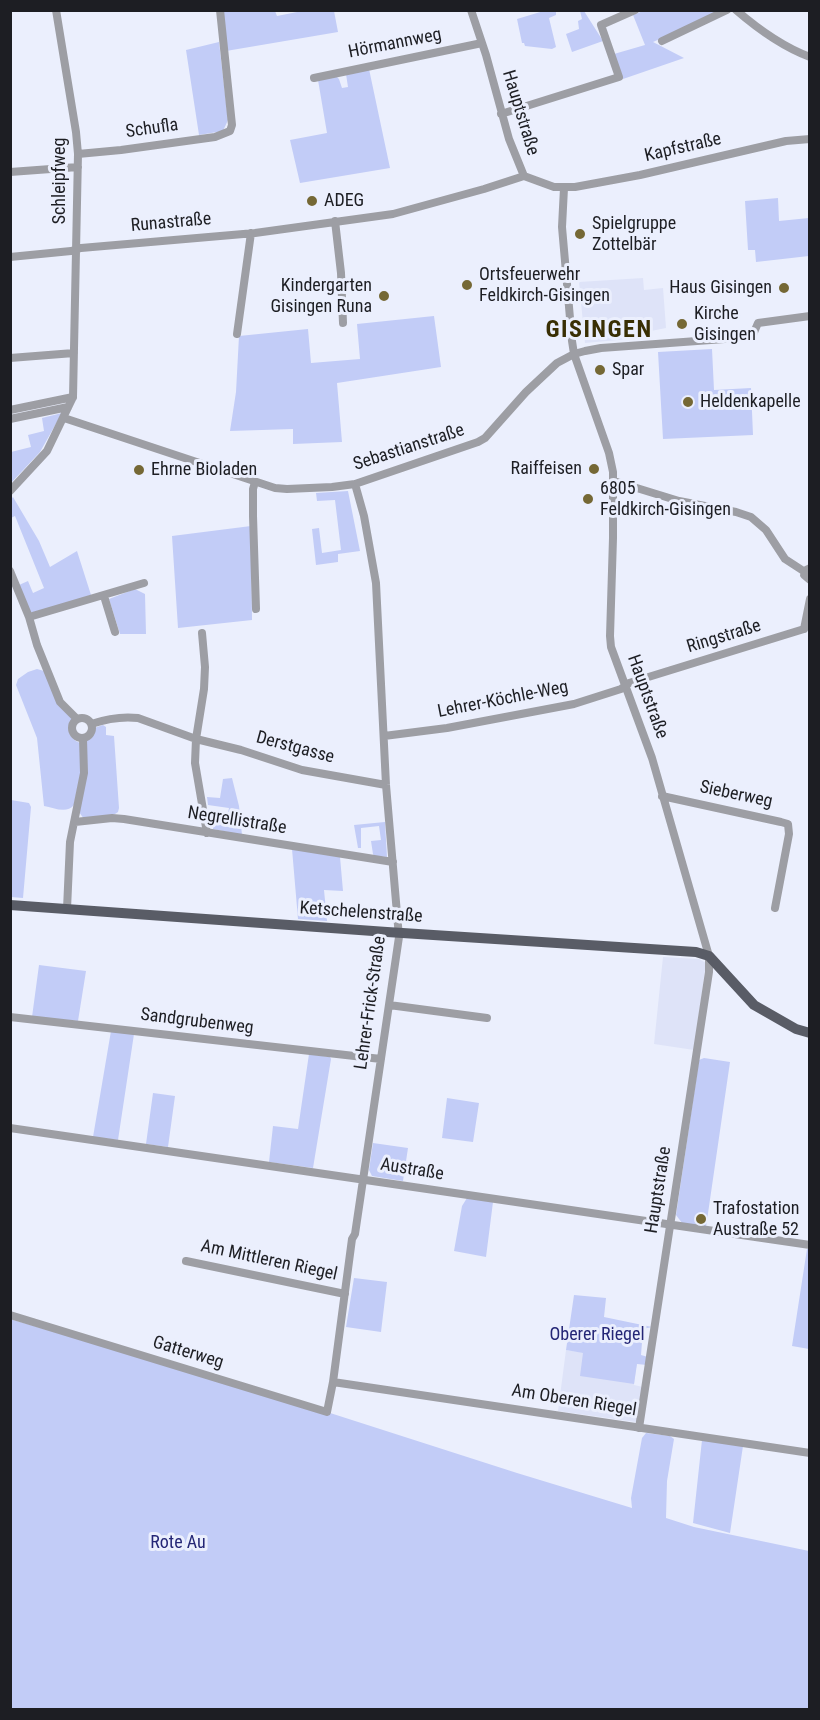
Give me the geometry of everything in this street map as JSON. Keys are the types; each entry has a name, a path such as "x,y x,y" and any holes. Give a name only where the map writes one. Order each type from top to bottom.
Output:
{"main road":[{"name":"Ketschelenstraße","path":"10,904 693,952 710,956"},
{"path":"710,956 754,1005 796,1029 810,1032"}],"street":[{"name":"Schleipfweg","path":"57,10 78,154 73,397 64,418"},
{"name":"Schufla","path":"78,154 215,137 230,131 232,125 219,10"},
{"name":"Hauptstraße","path":"471,10 501,114 524,176 554,187 564,188 562,227 574,354 609,453 614,481 611,647 646,741 710,956 639,1428"},
{"path":"501,114 619,77 601,25 635,10"},
{"path":"662,41 727,10"},
{"path":"736,10 797,52 810,57"},
{"name":"Hörmannweg","path":"314,78 482,43"},
{"name":"Kapfstraße","path":"564,188 640,175 786,141 810,139"},
{"path":"10,172 78,167"},
{"name":"Runastraße","path":"10,257 81,248 251,233 393,214 524,176"},
{"path":"335,221 341,273 343,323"},
{"path":"237,334 251,233"},
{"path":"574,354 601,348 752,338 758,323 810,316"},
{"path":"10,358 74,353"},
{"name":"Sebastianstraße","path":"64,418 275,488 332,487 355,484 467,447 485,438 546,372 574,354"},
{"path":"10,410 73,397"},
{"path":"10,419 68,407"},
{"path":"10,491 47,451 64,418"},
{"path":"614,481 679,501 751,517 766,530 785,559 807,570 805,577 810,580"},
{"path":"255,482 253,516 256,609"},
{"name":"Lehrer-Frick-Straße","path":"333,1382 399,939 386,785 376,583 364,516 355,484"},
{"path":"10,571 60,702 77,719"},
{"path":"29,618 144,583"},
{"path":"104,596 115,632"},
{"name":"Ringstraße","path":"625,686 807,630 810,599"},
{"path":"202,633 204,689 196,739 195,763 207,833"},
{"name":"Lehrer-Köchle-Weg","path":"384,736 447,728 574,704 625,686"},
{"path":"84,718 91,724 91,734 83,738 76,737 72,731 72,724 77,719 84,718"},
{"name":"Derstgasse","path":"91,724 111,719 138,718 196,739 241,750 302,770 386,785"},
{"path":"67,909 70,842 84,773 83,738"},
{"name":"Sieberweg","path":"662,796 788,824 789,834 775,908"},
{"name":"Negrellistraße","path":"75,822 124,819 393,862"},
{"path":"389,1005 487,1018"},
{"name":"Sandgrubenweg","path":"10,1017 381,1059"},
{"name":"Austraße","path":"10,1128 810,1245"},
{"name":"Am Mittleren Riegel","path":"186,1261 345,1294"},
{"name":"Gatterweg","path":"10,1315 327,1413 333,1382"},
{"name":"Am Oberen Riegel","path":"333,1382 810,1453"}],"shaded area":[{"path":"643,278 644,290 663,288 666,328 651,331 651,337 585,343 579,282"},
{"path":"663,957 699,959 706,963 694,1050 654,1044"},
{"path":"566,1350 637,1361 634,1385 643,1387 639,1420 636,1422 558,1411"}],"green space":[{"path":"547,10 559,11 549,18 556,47 552,49 525,46 522,43 517,19"},
{"path":"223,11 275,11 277,16 302,11 334,11 338,32 226,51"},
{"path":"580,11 584,11 603,41 572,52 566,34 579,29 578,21 582,19"},
{"path":"643,11 722,11 653,42 684,58 623,79 614,54 645,45 633,15"},
{"path":"219,42 228,120 223,131 199,135 186,50"},
{"path":"369,69 390,168 300,183 290,140 327,133 318,80 336,76 342,88 348,87 346,74"},
{"path":"778,198 779,221 809,218 809,256 756,262 755,250 748,250 745,201"},
{"path":"434,316 441,367 337,383 342,442 293,444 293,429 230,431 236,392 239,336 308,329 311,363 360,359 357,324"},
{"path":"712,349 714,390 751,388 753,435 663,439 658,352"},
{"path":"62,413 40,452 11,483 11,452 31,447 28,435 44,431 42,418"},
{"path":"348,491 360,551 338,554 338,562 316,565 312,529 319,528 322,553 341,550 335,500 317,501 316,493"},
{"path":"13,497 39,541 50,567 77,551 91,595 35,614 30,612 19,585 28,581 33,593 44,588 15,516 11,518 10,500"},
{"path":"251,526 252,620 178,628 172,536"},
{"path":"135,589 145,594 146,634 120,634 109,599"},
{"path":"37,669 44,671 73,718 69,726 69,733 80,743 81,771 74,805 68,809 60,810 44,806 37,738 16,685 18,679"},
{"path":"103,725 106,727 106,735 114,736 119,808 115,814 84,819 79,812 86,741 94,728"},
{"path":"232,778 239,806 242,835 213,829 213,821 226,823 229,808 208,805 207,797 220,798 223,779"},
{"path":"11,800 29,803 31,807 23,898 11,897"},
{"path":"385,822 387,857 373,854 371,841 381,840 379,826 361,828 361,848 358,848 354,825"},
{"path":"292,849 340,857 343,891 324,890 327,921 298,919"},
{"path":"39,965 86,971 78,1021 32,1017"},
{"path":"111,1031 134,1034 118,1140 93,1137"},
{"path":"309,1054 331,1059 313,1168 269,1162 273,1126 298,1129"},
{"path":"704,1058 730,1062 706,1227 682,1223 676,1215 699,1060"},
{"path":"153,1093 175,1096 168,1147 146,1144"},
{"path":"447,1098 479,1103 473,1142 442,1138"},
{"path":"373,1143 408,1148 403,1181 372,1176 369,1170"},
{"path":"467,1198 493,1202 486,1257 454,1251 462,1206"},
{"path":"807,1249 809,1249 809,1349 792,1346"},
{"path":"354,1278 387,1282 381,1332 346,1327"},
{"name":"Oberer Riegel","path":"574,1295 606,1298 604,1317 652,1327 643,1329 641,1355 648,1357 647,1365 637,1364 634,1384 580,1376 583,1353 566,1350"},
{"name":"Rote Au","path":"10,1319 327,1412 632,1508 631,1498 642,1438 646,1433 670,1436 674,1439 667,1481 666,1518 694,1527 809,1551 809,1709 11,1709"},
{"path":"702,1440 743,1446 730,1533 693,1523"}],"place":[{"name":"ADEG","path":"312,201"},
{"name":"Spielgruppe Zottelbär","path":"580,234"},
{"name":"Ortsfeuerwehr Feldkirch-Gisingen","path":"467,285"},
{"name":"Haus Gisingen","path":"784,288"},
{"name":"Kindergarten Gisingen Runa","path":"384,296"},
{"name":"Kirche Gisingen","path":"682,324"},
{"name":"Spar","path":"600,370"},
{"name":"Heldenkapelle","path":"688,402"},
{"name":"Raiffeisen","path":"594,469"},
{"name":"Ehrne Bioladen","path":"139,470"},
{"name":"6805 Feldkirch-Gisingen","path":"588,499"},
{"name":"Trafostation Austraße 52","path":"701,1219"}],"district":[{"name":"GISINGEN","path":"599,331"}]}
